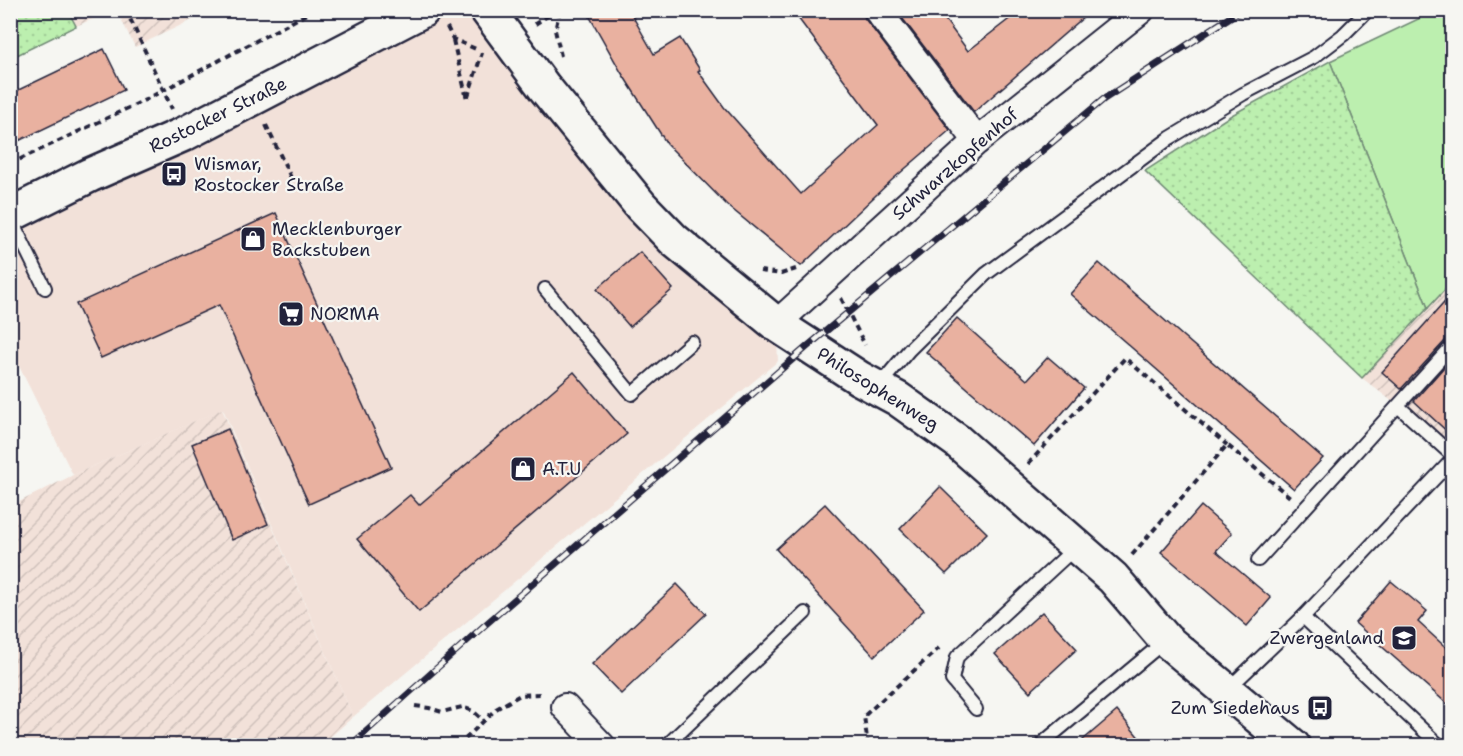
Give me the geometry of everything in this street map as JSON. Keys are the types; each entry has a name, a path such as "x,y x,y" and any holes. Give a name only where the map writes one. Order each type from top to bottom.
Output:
{"main road":[{"name":"Rostocker Straße","path":"10,216 90,176 184,134 423,10"},
{"name":"Philosophenweg","path":"487,10 544,87 640,206 674,240 776,324 898,399 957,441 1113,578 1166,640 1293,746"}],"street":[{"path":"877,10 977,141"},
{"name":"Schwarzkopfenhof","path":"776,324 977,141 1141,10"},
{"path":"565,707 602,746"}],"lane":[{"path":"878,388 909,350 986,274 1170,138 1243,94 1314,57 1343,35 1368,10"},
{"path":"10,216 45,288"},
{"path":"545,290 632,394 692,342"},
{"path":"1258,560 1452,346"},
{"path":"1398,406 1452,455"},
{"path":"1227,690 1303,617 1452,459"},
{"path":"976,709 952,680 957,657 1077,547"},
{"path":"666,746 805,613"},
{"path":"1303,617 1440,746"},
{"path":"1039,746 1166,640"}],"path":[{"path":"126,10 184,134"},
{"path":"10,164 145,100 314,10"},
{"path":"560,10 555,30 561,58"},
{"path":"453,39 467,99 482,52"},
{"path":"263,118 292,180"},
{"path":"753,266 760,271 781,273 796,268 829,276 861,334 874,365 878,388"},
{"path":"1008,486 1125,358 1305,509"},
{"path":"1113,578 1227,445"},
{"path":"458,746 496,709 520,695 543,694 565,707"},
{"path":"415,706 442,712 462,708 473,711 484,721"}],"shaded area":[{"path":"487,10 544,87 776,324 778,361 353,717 223,409 73,475 11,350 11,215 423,11"},
{"path":"68,11 112,11 76,26"},
{"path":"117,11 211,11 135,47"},
{"path":"1452,282 1452,455 1398,406 1362,378"},
{"path":"222,409 353,717 321,745 11,746 11,506 73,475"}],"green space":[{"path":"11,10 68,11 76,26 11,58"},
{"path":"1435,11 1452,11 1452,282 1428,308 1330,61"},
{"path":"1330,61 1428,308 1362,378 1145,171 1230,116"}],"building":[{"path":"586,10 629,10 654,54 680,38 700,70 698,71 724,107 801,194 878,125 792,10 862,10 865,19 950,130 892,180 801,266 727,205 667,144 621,72"},
{"path":"896,10 938,10 968,51 1021,10 1092,10 974,112"},
{"path":"104,49 124,90 10,145 10,94"},
{"path":"276,213 391,467 309,504 219,305 101,358 76,304"},
{"path":"640,252 673,289 630,327 597,289"},
{"path":"1099,263 1323,458 1294,489 1070,294"},
{"path":"1452,294 1452,338 1446,340 1401,389 1382,372"},
{"path":"957,318 1027,380 1048,357 1084,388 1034,446 926,352"},
{"path":"1452,358 1452,436 1414,401"},
{"name":"A.T.U","path":"574,372 627,434 419,612 357,539 410,495 419,505"},
{"path":"228,429 268,524 232,540 192,444"},
{"path":"940,487 987,533 946,574 900,529"},
{"path":"825,504 924,610 874,656 776,549"},
{"path":"1201,506 1232,533 1216,551 1271,598 1247,626 1161,552"},
{"name":"Zwergenland","path":"1391,581 1427,611 1418,622 1452,653 1452,708 1355,623"},
{"path":"677,584 706,614 621,694 592,664"},
{"path":"1042,612 1077,649 1030,692 995,654"},
{"path":"1117,711 1146,746 1076,746"}],"railway":[{"path":"350,746 486,624 808,346 1104,99 1241,10"}],"place":[{"name":"Wismar, Rostocker Straße","path":"174,174"},
{"name":"Mecklenburger Backstuben","path":"253,239"},
{"name":"NORMA","path":"291,314"},
{"name":"A.T.U","path":"523,469"},
{"name":"Zwergenland","path":"1404,638"},
{"name":"Zum Siedehaus","path":"1320,708"}]}
